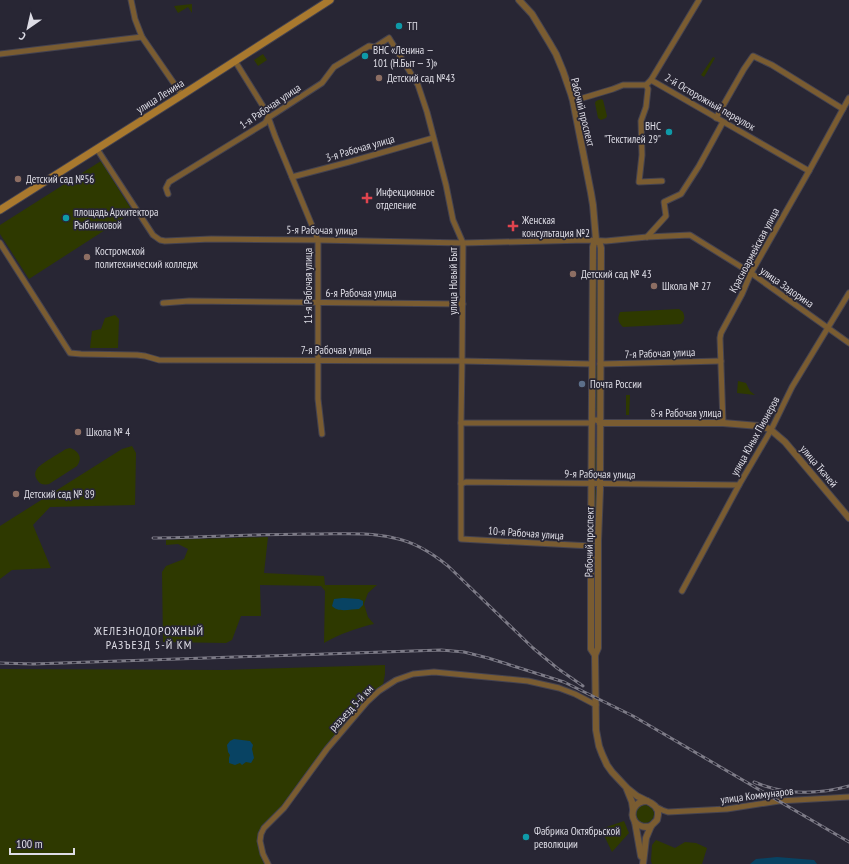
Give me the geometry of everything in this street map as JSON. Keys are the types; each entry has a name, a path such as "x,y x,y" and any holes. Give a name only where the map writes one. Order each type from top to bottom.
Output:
{"main road":[{"name":"улица Ленина","path":"0,210 182,96 330,0"}],"street":[{"path":"131,0 135,19 142,37 182,96"},
{"name":"Рабочий проспект","path":"519,0 532,14 549,42 563,71 573,101 593,205 596,240 593,247 591,648 595,656"},
{"path":"651,80 699,0"},
{"path":"0,54 142,37"},
{"name":"1-я Рабочая улица","path":"168,194 166,188 169,182 265,123 268,118 322,83 334,67 369,46 375,46 389,38"},
{"name":"улица Новый Быт","path":"389,38 418,85 434,138 453,220 463,243 460,423 461,539"},
{"path":"716,118 753,56 772,65 843,109"},
{"name":"11-я Рабочая улица","path":"235,61 266,111 318,240 318,399 322,434"},
{"name":"2-й Осторожный переулок","path":"573,101 613,90 623,85 646,85 651,80 809,171"},
{"path":"646,85 648,89 646,107 641,121 642,155 639,182 662,181"},
{"name":"Красноармейская улица","path":"723,423 720,335 742,294 751,273 849,98"},
{"path":"646,237 666,216 664,202 682,194 723,122"},
{"name":"3-я Рабочая улица","path":"292,177 434,138"},
{"name":"5-я Рабочая улица","path":"97,148 153,235 164,241 318,240 463,243 596,240"},
{"name":"улица Задорина","path":"596,240 606,241 690,235 751,273 849,343"},
{"name":"Рабочий проспект","path":"596,240 601,246 598,648 595,656 596,730 602,754 612,772 626,787 633,809"},
{"name":"7-я Рабочая улица","path":"0,243 70,353 137,355 159,360 462,361 592,364"},
{"name":"улица Юных Пионеров","path":"682,591 739,485 771,430 792,388 849,293"},
{"name":"6-я Рабочая улица","path":"163,303 189,301 463,304"},
{"name":"7-я Рабочая улица","path":"600,364 721,361"},
{"path":"594,420 597,420 600,425 597,431 594,431 592,425 594,420"},
{"path":"460,423 592,425"},
{"name":"8-я Рабочая улица","path":"600,425 723,423 759,426 771,430"},
{"name":"улица Ткачей","path":"771,430 785,442 849,518"},
{"name":"9-я Рабочая улица","path":"461,484 466,482 739,485"},
{"name":"10-я Рабочая улица","path":"461,539 591,546"},
{"name":"разъезд 5-й км","path":"268,864 263,854 260,841 264,828 284,808 327,749 367,702 379,691 396,680 414,674 434,672 528,681 559,688 575,694 596,705"},
{"path":"626,787 637,796 668,812"},
{"name":"улица Коммунаров","path":"668,812 727,809 779,801 849,797"},
{"path":"642,864 635,822 632,816 633,809 636,805 647,801"},
{"path":"655,806 658,811 657,820"},
{"path":"642,864 646,838 651,826 662,815 668,812"},
{"path":"635,822 644,827 651,826"}],"green space":[{"path":"192,4 192,13 188,7 178,13 174,6"},
{"path":"263,54 267,60 258,66 254,60"},
{"path":"713,57 715,58 704,77 701,75"},
{"path":"601,99 603,100 607,116 601,120 598,118 595,103"},
{"name":"площадь Архитектора Рыбниковой","path":"101,161 133,212 29,279 0,234 0,225"},
{"path":"596,250 599,250 598,359 595,359"},
{"path":"679,309 683,312 684,317 681,324 623,327 618,320 620,312"},
{"path":"115,315 119,319 118,348 90,348 92,331 101,329 105,318"},
{"path":"595,366 597,366 598,411 595,411"},
{"path":"738,381 746,383 750,391 755,395 737,393"},
{"path":"626,395 630,395 629,415 626,415"},
{"path":"132,446 136,453 135,505 50,507 33,525 51,568 12,570 0,579 0,526 122,449"},
{"path":"594,447 597,447 597,481 594,481"},
{"path":"70,448 76,451 79,455 80,460 77,466 49,484 46,485 39,482 35,474 36,470 66,449"},
{"path":"594,490 597,490 596,610 593,610"},
{"path":"268,537 264,573 324,576 325,585 377,585 368,593 364,604 368,617 374,624 361,627 324,643 325,591 321,586 260,585 261,616 241,616 232,640 226,643 163,642 162,572 166,566 184,559 188,549 178,544 166,545 166,540"},
{"path":"385,665 383,685 340,730 258,838 266,864 0,864 0,669 226,670"},
{"path":"641,805 649,805 654,810 652,821 649,823 641,823 636,818 636,810"},
{"path":"624,821 629,833 612,852 601,829"},
{"path":"656,840 675,848 685,842 696,843 707,848 702,864 652,864 652,845"}],"water":[{"path":"334,599 359,599 363,601 363,605 359,609 345,610 332,606"},
{"path":"234,739 250,741 253,745 252,749 254,758 251,763 246,762 242,765 240,763 235,765 229,763 230,755 227,745"},
{"path":"777,857 814,860 817,864 750,864 756,859"}],"railway":[{"path":"153,538 277,534 356,534 385,536 409,542 429,552 448,566 533,648 557,668 583,686"},
{"path":"0,663 33,664 441,650 464,652 564,682 633,716 849,842"},
{"path":"754,782 777,789 801,792 825,791 849,786"}],"place":[{"name":"ТП","path":"399,26"},
{"name":"ВНС «Ленина — 101 (Н.Быт — 3)»","path":"365,56"},
{"name":"Детский сад №43","path":"379,78"},
{"name":"ВНС \"Текстилей 29\"","path":"669,132"},
{"name":"Детский сад №56","path":"18,179"},
{"name":"Инфекционное отделение","path":"367,198"},
{"name":"площадь Архитектора Рыбниковой","path":"66,218"},
{"name":"Женская консультация №2","path":"513,226"},
{"name":"Костромской политехнический колледж","path":"87,257"},
{"name":"Детский сад № 43","path":"573,274"},
{"name":"Школа № 27","path":"654,286"},
{"name":"Почта России","path":"582,384"},
{"name":"Школа № 4","path":"78,432"},
{"name":"Детский сад № 89","path":"16,494"},
{"name":"Фабрика Октябрьской революции","path":"526,837"}],"district":[{"name":"ЖЕЛЕЗНОДОРОЖНЫЙ РАЗЪЕЗД 5-Й КМ","path":"149,637"}]}
